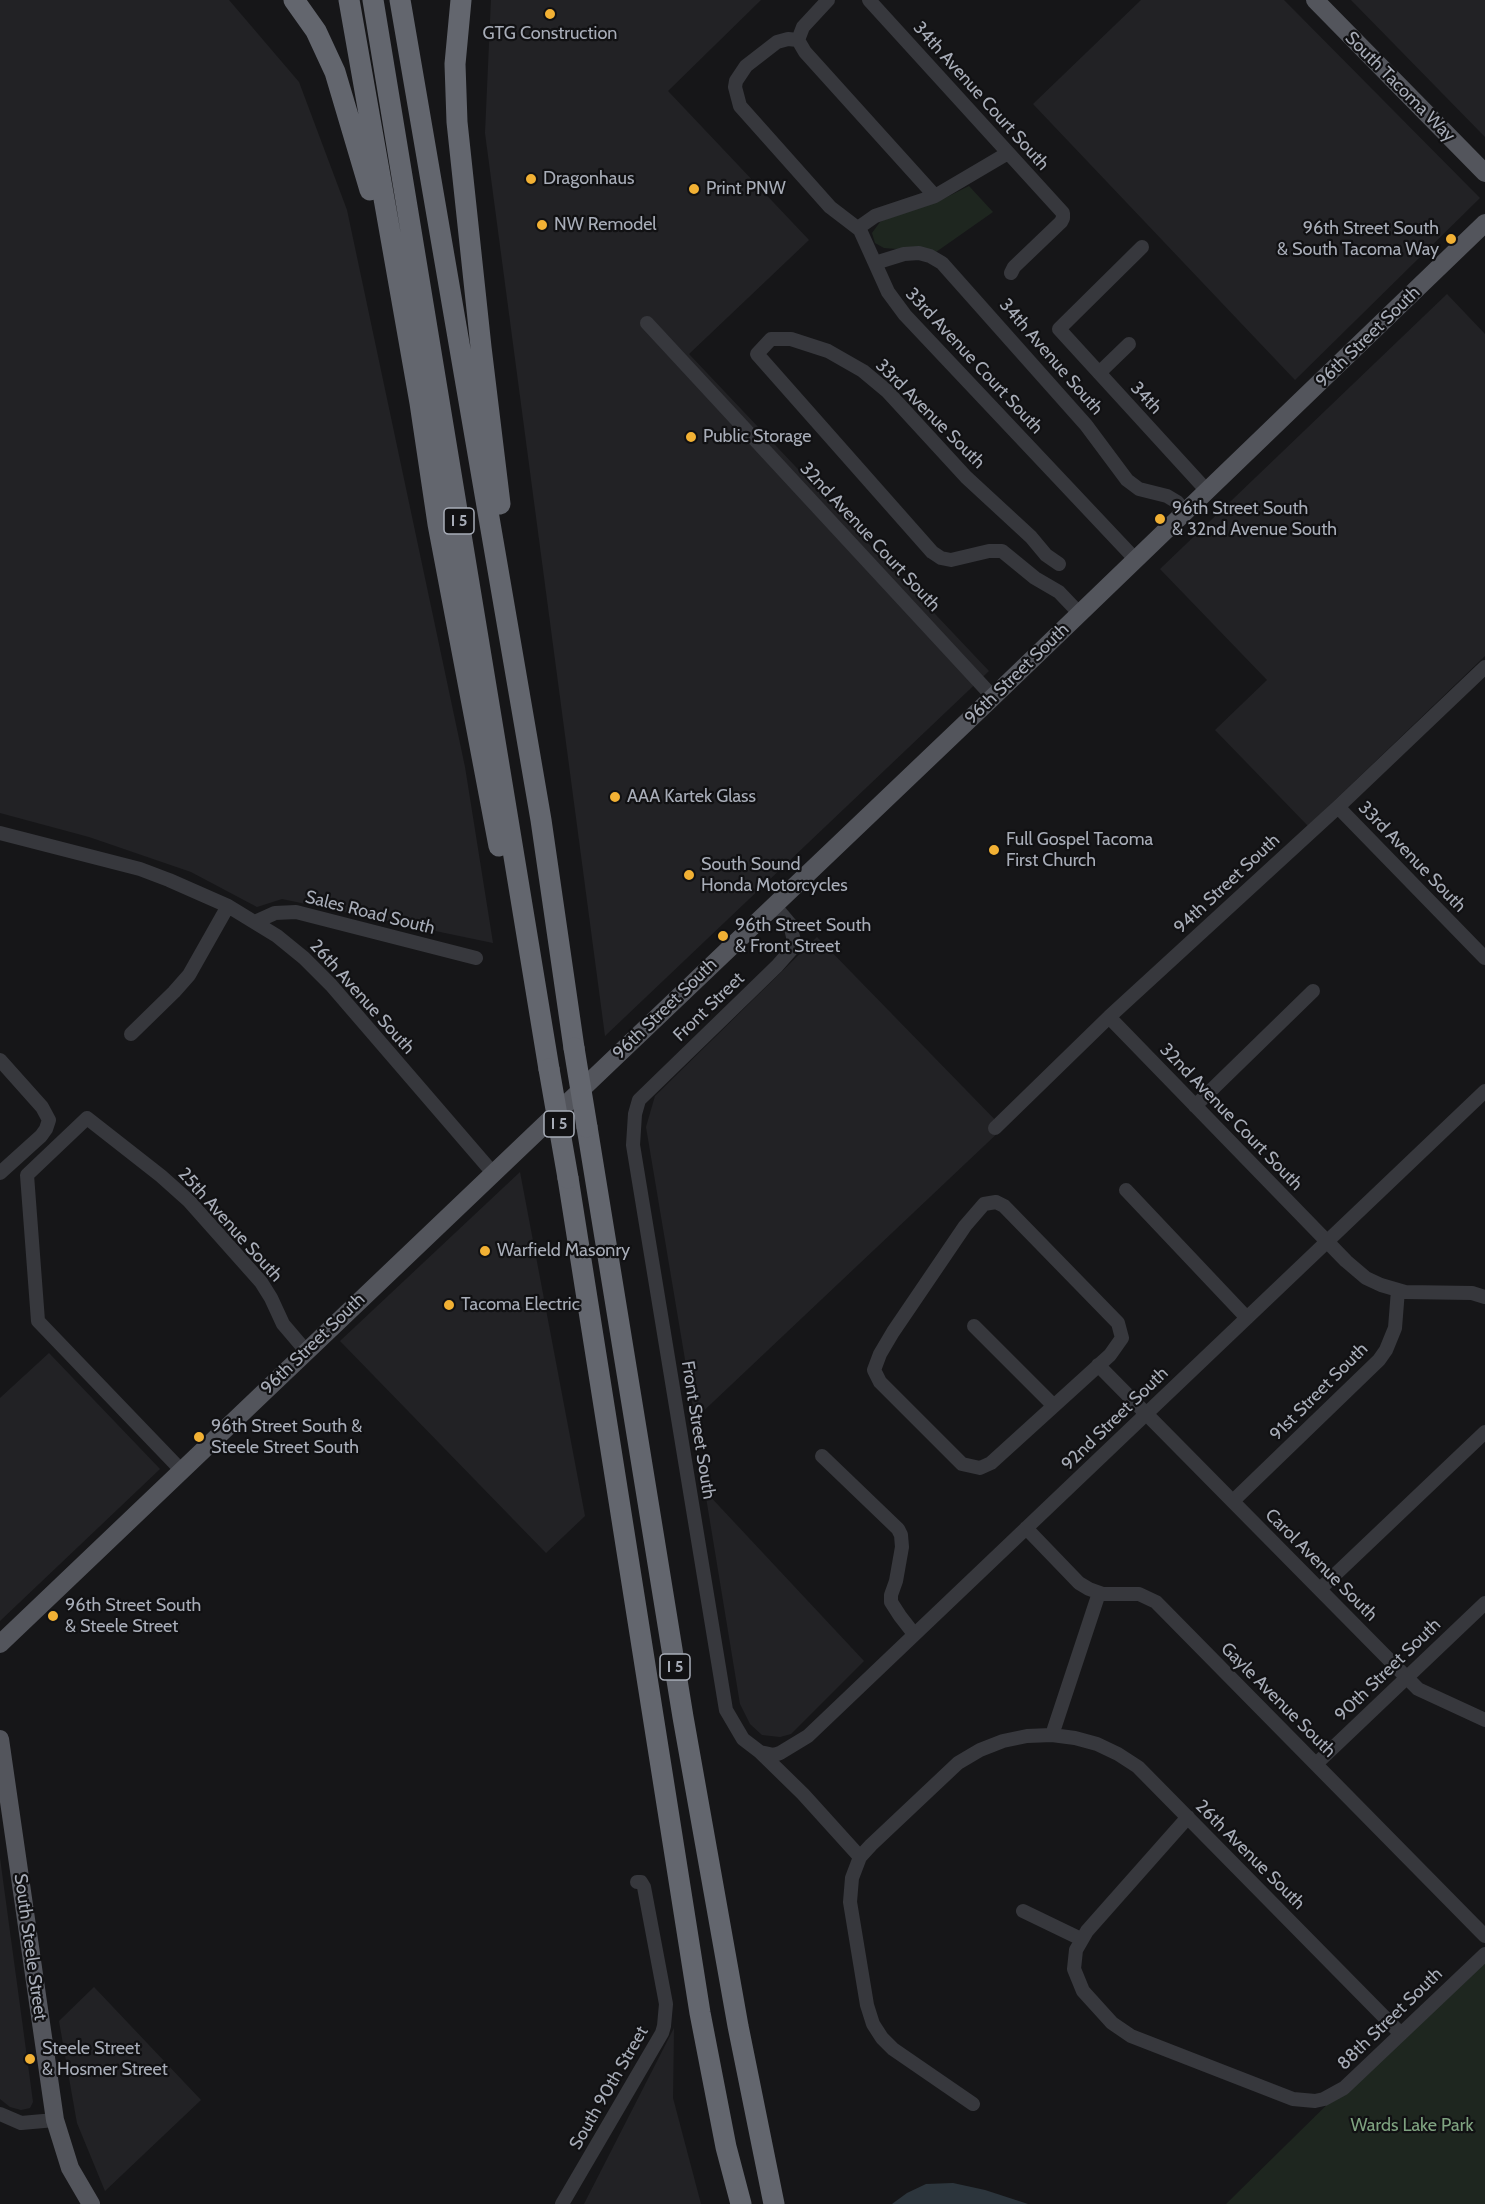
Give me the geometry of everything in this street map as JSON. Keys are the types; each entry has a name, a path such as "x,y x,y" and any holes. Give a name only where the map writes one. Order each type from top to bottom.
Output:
{"highway":[{"path":"294,0 322,43 338,80 406,320"},
{"path":"349,0 406,320 438,524 495,827 517,931 546,1042"},
{"name":"I 5","path":"373,0 546,1042 700,2013 726,2146 741,2204"},
{"name":"I 5","path":"400,0 541,820 574,1048 683,1718 738,2026 774,2204"},
{"path":"461,0 454,64 457,122 481,347 541,820"}],"main road":[{"name":"South Tacoma Way","path":"1315,0 1485,173"},
{"name":"96th Street South","path":"0,1644 1208,492 1485,223"},
{"name":"South Steele Street","path":"0,1739 55,2120 70,2168 91,2204"}],"street":[{"path":"828,0 803,27 798,40 803,51 935,196"},
{"name":"34th Avenue Court South","path":"869,0 1061,211 1064,217 1061,222 1014,267 1011,273"},
{"name":"33rd Avenue Court South","path":"798,40 788,39 777,42 757,56 739,76 735,92 746,113 832,209 858,228 890,296 904,315 1136,560"},
{"path":"858,228 875,216 935,196 1008,153"},
{"name":"34th","path":"1142,247 1059,329 1208,492"},
{"name":"34th Avenue South","path":"875,263 912,254 927,255 940,261 982,305 1019,351 1090,429 1127,480 1139,489 1167,496 1177,502 1186,512"},
{"name":"32nd Avenue Court South","path":"646,323 993,697"},
{"name":"33rd Avenue South","path":"757,354 771,339 791,339 828,351 868,374 966,477 1031,537 1046,555 1059,564"},
{"path":"1099,373 1129,344"},
{"name":"32nd Avenue Court South","path":"757,354 932,552 941,558 951,560 987,551 1002,551 1035,578 1059,592 1080,614"},
{"name":"94th Street South","path":"994,1128 1109,1017 1338,807 1485,668"},
{"name":"33rd Avenue South","path":"1338,807 1485,958"},
{"name":"26th Avenue South","path":"0,833 140,869 228,906 291,946 325,978 493,1173"},
{"name":"Front Street","path":"639,1100 787,956 793,945 793,933 786,918 774,905"},
{"path":"131,1034 189,975 228,906"},
{"name":"Sales Road South","path":"255,922 275,913 296,912 476,958"},
{"path":"1195,1106 1313,991"},
{"name":"32nd Avenue Court South","path":"1109,1017 1327,1242 1366,1278 1398,1290 1415,1293 1472,1293 1485,1297"},
{"path":"0,1060 42,1107 49,1120 41,1136 0,1173"},
{"name":"92nd Street South","path":"760,1752 780,1753 796,1745 831,1715 1485,1091"},
{"name":"Front Street South","path":"639,1100 635,1114 633,1145 724,1700 729,1719 738,1734 760,1752"},
{"name":"25th Avenue South","path":"182,1470 38,1321 27,1175 87,1118 189,1201 261,1282 283,1324 306,1351"},
{"path":"1126,1190 1247,1318"},
{"path":"991,1202 1004,1206 1118,1323 1122,1338 1110,1355 1098,1365 991,1463 980,1468 962,1464 875,1375 875,1365 893,1332 965,1226 984,1204 991,1202"},
{"name":"91st Street South","path":"1233,1501 1379,1360 1395,1328 1398,1290"},
{"path":"974,1326 1053,1405"},
{"name":"Carol Avenue South","path":"1098,1365 1148,1413 1418,1689 1485,1720"},
{"path":"1320,1589 1485,1432"},
{"path":"822,1456 898,1529 902,1547 891,1602 914,1634"},
{"path":"973,2104 893,2049 873,2024 867,2005 850,1902 852,1878 860,1857 949,1771 969,1756 991,1745 1009,1740 1027,1736 1052,1735 1099,1593 1079,1583 1026,1528"},
{"name":"Gayle Avenue South","path":"1099,1593 1139,1594 1156,1602 1485,1936"},
{"name":"90th Street South","path":"1316,1764 1485,1603"},
{"name":"26th Avenue South","path":"1052,1735 1086,1741 1118,1754 1146,1775 1401,2034"},
{"path":"760,1752 860,1857"},
{"path":"1023,1911 1081,1939 1188,1817"},
{"name":"South 90th Street","path":"562,2204 663,2033 666,2004 645,1887 641,1882 637,1882"},
{"name":"88th Street South","path":"1081,1939 1074,1961 1077,1981 1083,1991 1123,2031 1293,2099 1315,2101 1330,2097 1344,2088 1485,1954"},
{"path":"0,2114 21,2123 55,2120"}],"shaded area":[{"path":"0,0 229,0 299,82 347,210 465,767 493,943 282,899 257,907 191,872 89,837 0,813"},
{"path":"491,0 761,0 668,91 809,240 689,354 989,671 605,1036 485,133"},
{"path":"1141,0 1284,0 1480,198 1295,380 1033,104"},
{"path":"1351,0 1485,0 1485,137"},
{"path":"1447,294 1485,334 1485,656 1308,826 1215,730 1267,680 1160,569"},
{"path":"817,937 1003,1128 695,1419 646,1127 655,1096"},
{"path":"520,1172 585,1516 546,1553 340,1341"},
{"path":"49,1353 160,1469 0,1621 0,1398"},
{"path":"705,1491 864,1661 791,1734 780,1737 762,1735 750,1724 740,1704"},
{"path":"0,1858 33,2102 30,2108 21,2110 10,2107 0,2099"},
{"path":"94,1987 201,2100 105,2191 77,2123 59,2021"},
{"path":"674,2028 673,2098 701,2204 584,2204"},
{"path":"953,2183 985,2190 1028,2204 892,2204 907,2193 926,2184"}],"green space":[{"path":"969,186 993,212 936,252 884,248 875,243 872,233 880,222 937,202"},
{"name":"Wards Lake Park","path":"1485,1954 1485,2204 1226,2204 1344,2088"}],"place":[{"name":"GTG Construction","path":"550,14"},
{"name":"Dragonhaus","path":"531,179"},
{"name":"Print PNW","path":"694,189"},
{"name":"NW Remodel","path":"542,225"},
{"name":"96th Street South & South Tacoma Way","path":"1451,239"},
{"name":"Public Storage","path":"691,437"},
{"name":"96th Street South & 32nd Avenue South","path":"1160,519"},
{"name":"AAA Kartek Glass","path":"615,797"},
{"name":"Full Gospel Tacoma First Church","path":"994,850"},
{"name":"South Sound Honda Motorcycles","path":"689,875"},
{"name":"96th Street South & Front Street","path":"723,936"},
{"name":"Warfield Masonry","path":"485,1251"},
{"name":"Tacoma Electric","path":"449,1305"},
{"name":"96th Street South & Steele Street South","path":"199,1437"},
{"name":"96th Street South & Steele Street","path":"53,1616"},
{"name":"Steele Street & Hosmer Street","path":"30,2059"}]}
